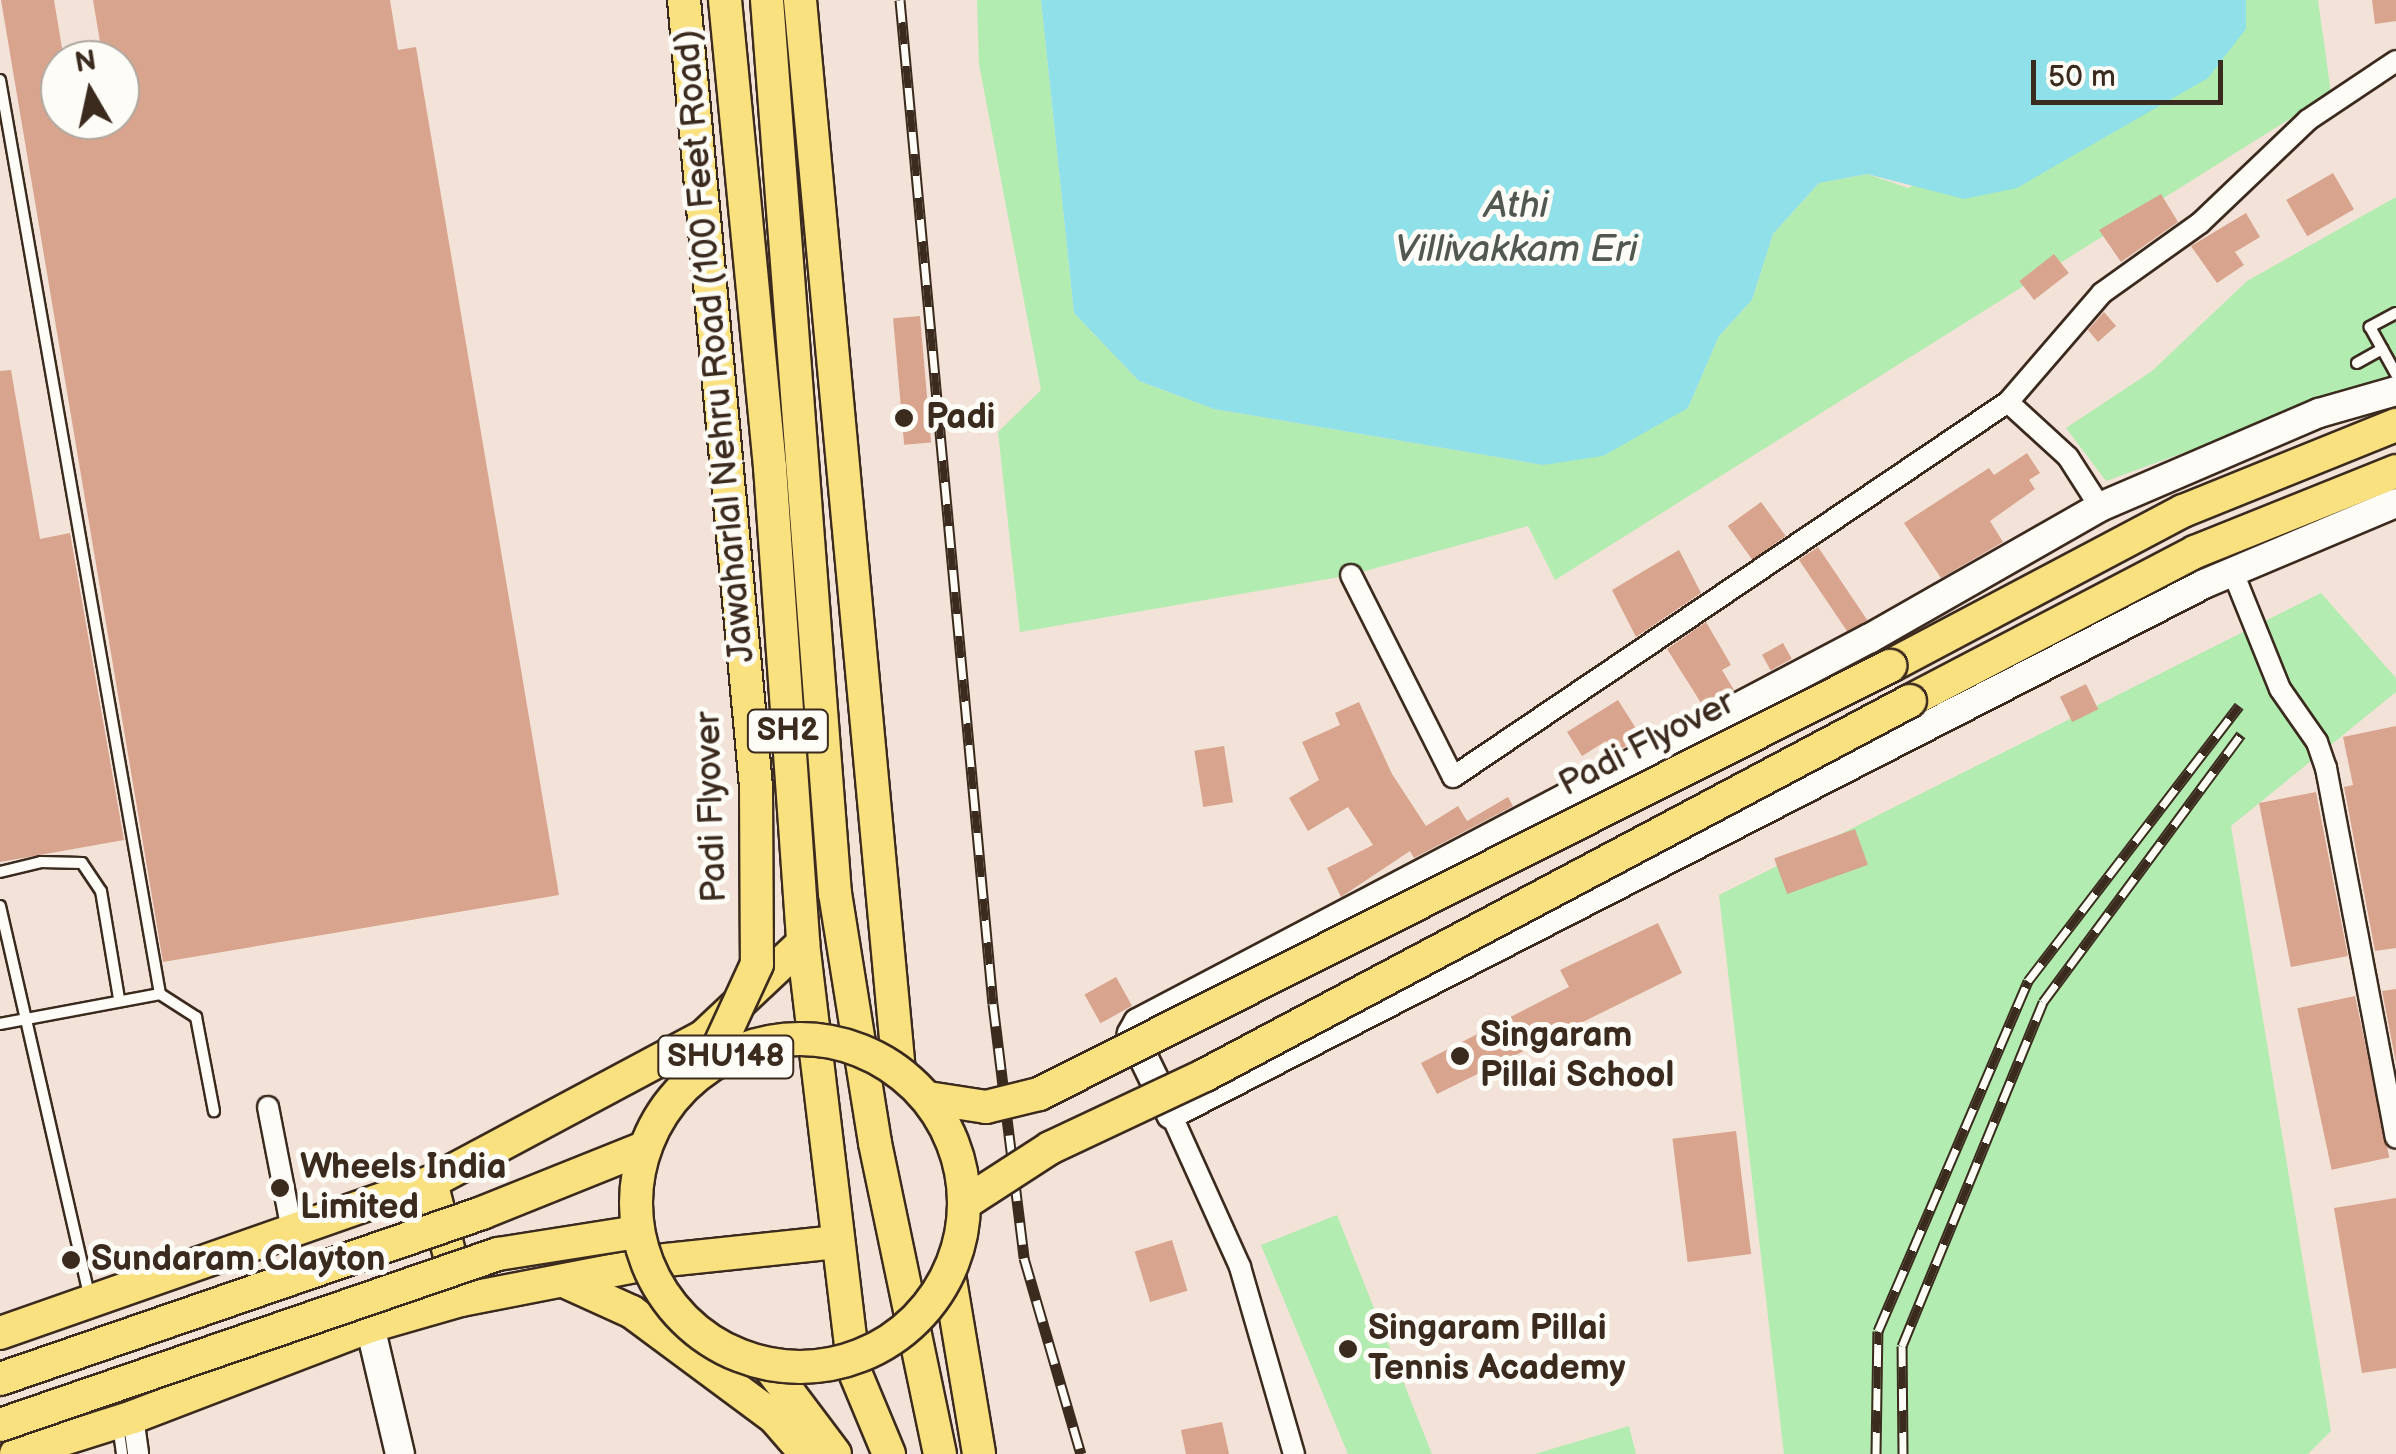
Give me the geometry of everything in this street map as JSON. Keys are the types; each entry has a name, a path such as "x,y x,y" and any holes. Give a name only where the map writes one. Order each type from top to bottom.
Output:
{"main road":[{"name":"Padi Flyover","path":"684,0 756,786 758,964 711,1064 671,1101 644,1148 635,1189 637,1232 653,1278 682,1318 722,1348 768,1364 822,1366 874,1350 918,1318 949,1274 966,1203 956,1147 928,1098 898,1071 845,1046 786,1039 711,1064"},
{"name":"Jawaharlal Nehru Road (100 Feet Road)","path":"724,0 770,467 803,943 854,1370 888,1454"},
{"name":"SH2","path":"767,0 835,893 875,1142 940,1454"},
{"path":"800,0 898,1071"},
{"name":"Padi Flyover","path":"928,1098 986,1106 1040,1094 1890,666 2183,511 2393,426"},
{"path":"966,1203 1050,1148 1205,1075 2196,552 2396,471"},
{"path":"0,1334 432,1182 704,1036 803,943"},
{"path":"0,1378 482,1214 644,1148"},
{"path":"432,1182 462,1300"},
{"path":"0,1425 498,1254 637,1232"},
{"path":"16,1454 124,1431 370,1326 462,1300 666,1260 837,1242"},
{"name":"Padi Flyover","path":"949,1274 979,1454"},
{"path":"566,1282 632,1312 774,1418 806,1454"},
{"path":"768,1364 836,1454"}],"street":[{"path":"1351,575 1453,777 2008,402 2102,293 2200,223 2308,120 2396,62"},
{"path":"1294,1454 1240,1267 1132,1034 1138,1023 1870,638 2100,506 2319,413 2396,391"},
{"path":"2008,402 2068,457 2100,506"},
{"path":"1171,1114 2232,570 2396,503"},
{"path":"2232,570 2280,689 2317,742 2326,768 2396,1137"},
{"path":"268,1107 292,1230"},
{"path":"370,1326 400,1454"},
{"path":"124,1431 138,1454"}],"lane":[{"path":"0,80 160,994"},
{"path":"2396,312 2370,327 2396,374"},
{"path":"2357,363 2382,348"},
{"path":"0,872 41,862 82,863 101,891 119,1000"},
{"path":"0,906 90,1302"},
{"path":"0,1024 160,994 196,1016 210,1065 214,1111"}],"green space":[{"path":"977,0 1041,0 1074,313 1139,381 1214,409 1543,465 1688,408 1719,336 1752,300 1773,234 1819,183 1867,174 1908,188 2246,29 2246,0 2318,0 2331,93 1555,580 1528,526 1351,575 1020,632 998,432 1041,390 979,64"},
{"path":"2396,197 2396,375 2106,481 2066,428 2152,371 2247,281"},
{"path":"2321,593 2396,678 2396,692 2231,826 2331,1431 2308,1454 1784,1454 1719,895"},
{"name":"Singaram Pillai Tennis Academy","path":"1337,1215 1432,1454 1348,1454 1261,1245"},
{"name":"Singaram Pillai Tennis Academy","path":"1629,1426 1636,1454 1535,1454"}],"water":[{"name":"Athi Villivakkam Eri","path":"1041,0 2246,0 2246,29 2208,78 2017,188 1964,199 1867,174 1819,183 1773,234 1752,300 1719,336 1688,408 1603,456 1543,465 1214,409 1139,381 1074,313"}],"building":[{"path":"1,0 54,0 61,40 40,40 40,140 140,140 140,40 100,40 93,0 390,0 398,50 416,47 559,895 163,962"},
{"path":"2372,0 2396,0 2396,21 2375,24"},
{"path":"2333,173 2354,209 2307,236 2286,200"},
{"path":"2161,194 2178,222 2121,262 2099,230"},
{"path":"2246,213 2260,237 2235,252 2244,265 2217,283 2191,246"},
{"path":"2054,254 2069,273 2034,300 2019,281"},
{"path":"2104,312 2116,326 2098,342 2088,330"},
{"path":"920,316 931,443 904,445 893,318"},
{"path":"11,370 40,539 70,533 124,840 0,862 0,371"},
{"path":"2027,453 2040,473 2029,480 2035,489 1990,521 2003,542 1941,578 1904,523 1989,468 1994,475"},
{"path":"1761,502 1786,536 1753,560 1728,526"},
{"path":"1818,547 1867,620 1848,633 1799,560"},
{"path":"1679,550 1701,593 1636,637 1612,590"},
{"path":"1706,622 1731,665 1722,670 1734,690 1703,706 1667,649"},
{"path":"1783,643 1792,659 1771,670 1762,655"},
{"path":"2086,684 2098,709 2072,722 2060,697"},
{"path":"1618,700 1642,738 1613,753 1606,741 1582,756 1567,732"},
{"path":"1359,702 1392,774 1426,826 1458,806 1467,821 1508,797 1513,806 1414,858 1410,851 1341,897 1327,868 1373,845 1348,807 1308,831 1289,798 1319,780 1302,742 1340,725 1335,713"},
{"path":"2396,726 2396,948 2375,951 2344,787 2353,785 2343,737"},
{"path":"1224,746 1233,802 1203,807 1194,751"},
{"path":"2316,792 2348,956 2291,967 2259,803"},
{"path":"1855,829 1868,865 1787,894 1774,858"},
{"path":"1658,923 1682,973 1437,1094 1421,1063 1569,987 1560,970"},
{"path":"1116,977 1132,1006 1101,1023 1085,994"},
{"path":"2396,989 2396,1063 2382,991"},
{"path":"2355,996 2389,1157 2332,1170 2297,1008"},
{"path":"1736,1131 1751,1254 1688,1262 1672,1139"},
{"path":"2396,1198 2396,1368 2362,1373 2334,1208"},
{"path":"1172,1240 1187,1291 1150,1302 1135,1251"},
{"path":"1222,1422 1229,1454 1186,1454 1181,1430"}],"railway":[{"path":"900,0 993,1004 1024,1258 1081,1454"},
{"path":"1876,1454 1878,1331 2028,981 2239,706"},
{"path":"1903,1454 1902,1346 2043,1002 2241,734"}],"place":[{"name":"Padi","path":"904,418"},
{"name":"Singaram Pillai School","path":"1460,1056"},
{"name":"Wheels India Limited","path":"280,1188"},
{"name":"Sundaram Clayton","path":"71,1260"},
{"name":"Singaram Pillai Tennis Academy","path":"1348,1349"}]}
